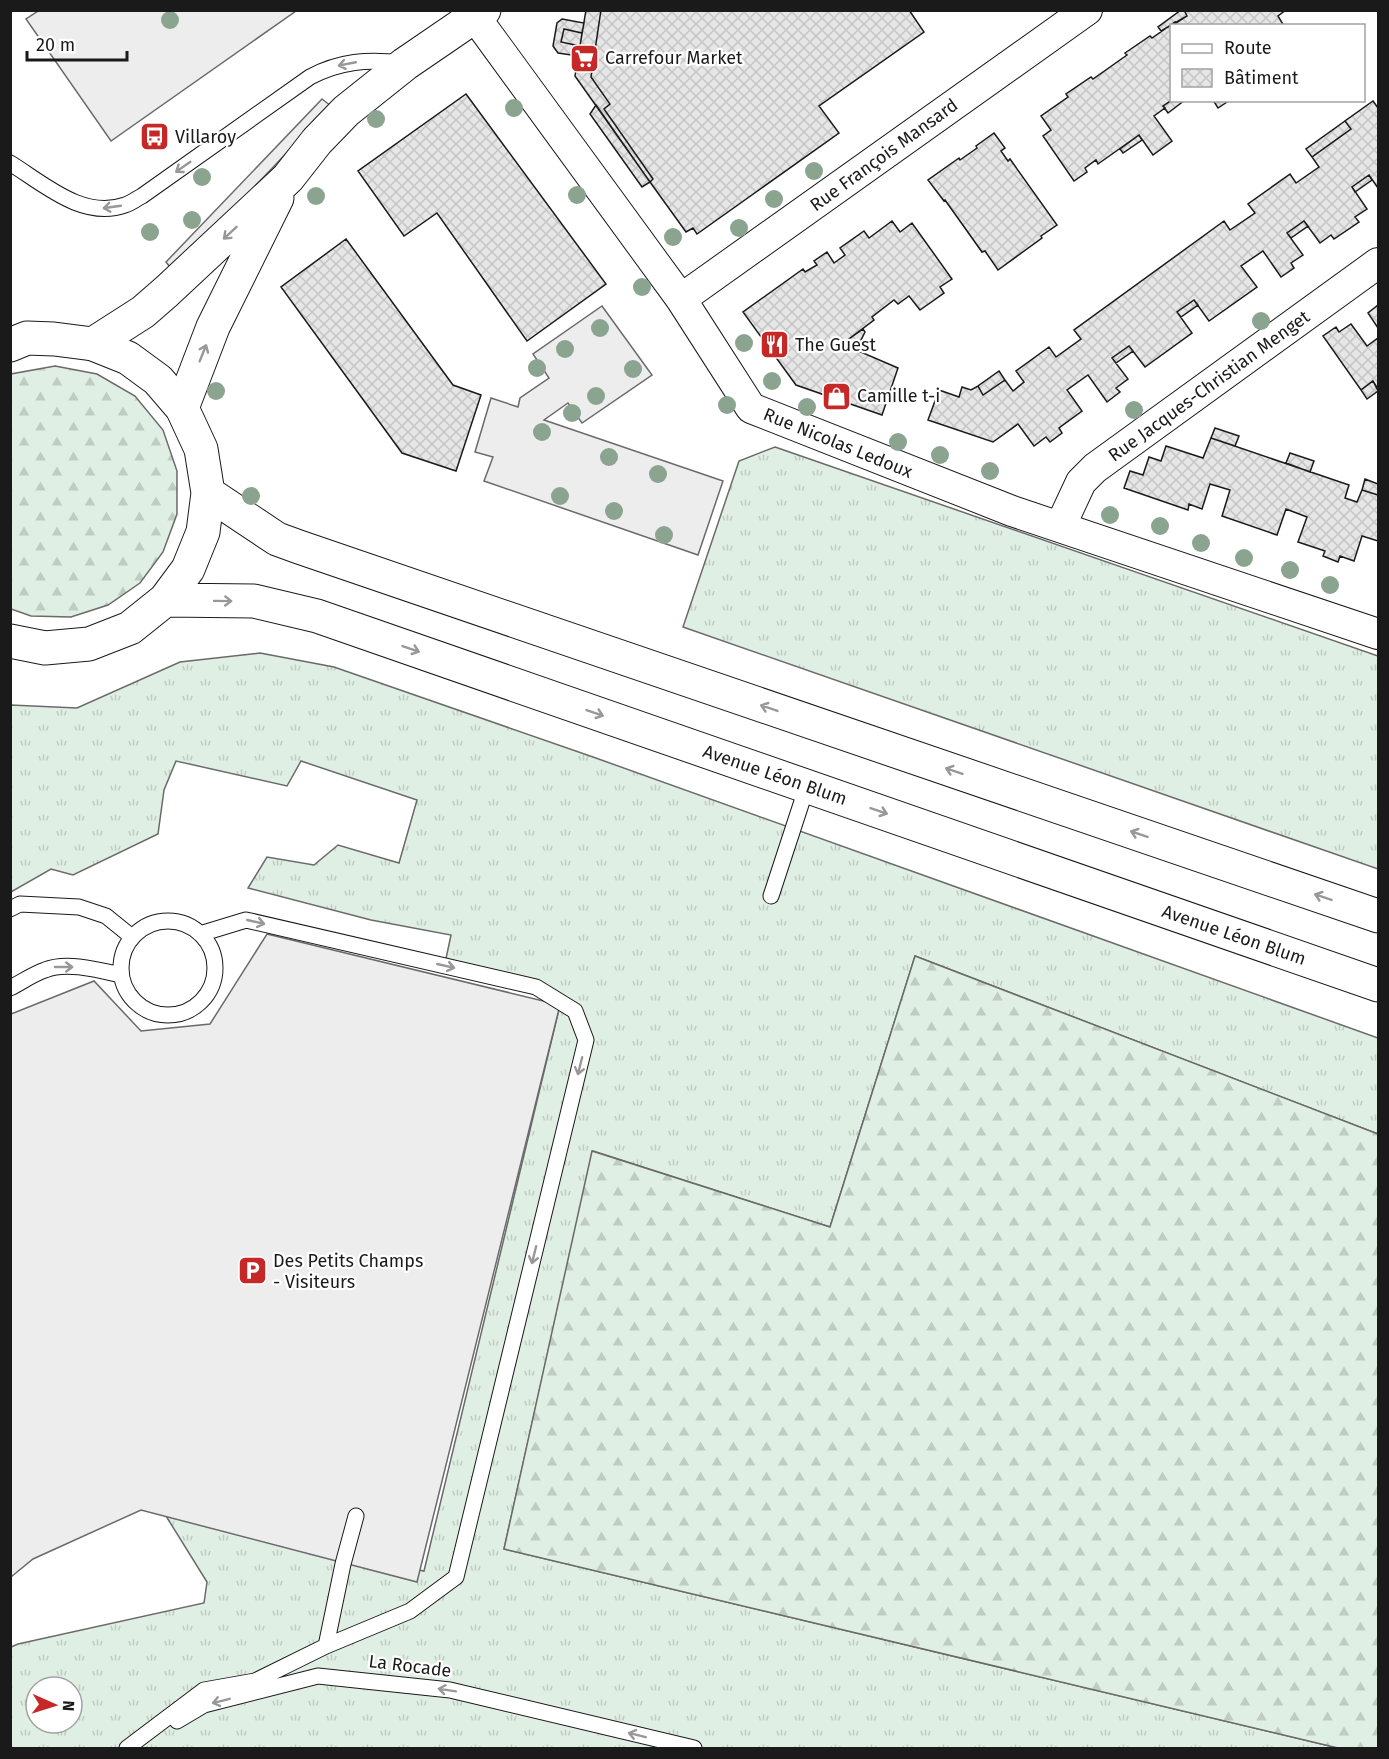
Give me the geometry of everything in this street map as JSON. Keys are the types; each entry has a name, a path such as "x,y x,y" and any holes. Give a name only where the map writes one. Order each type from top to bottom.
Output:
{"main road":[{"path":"93,344 143,312 166,292 288,178 317,141 346,111 405,64 476,13"},
{"path":"182,408 213,327 288,178"},
{"path":"10,641 45,648 89,644 130,628 165,600 188,569 203,532 208,493 201,448 182,408 158,380 128,358 93,344 16,337"},
{"path":"208,493 277,539 299,547 1378,916"},
{"name":"Avenue Léon Blum","path":"165,600 254,601 318,616 1378,985"}],"street":[{"name":"Rue François Mansard","path":"681,299 1087,10"},
{"name":"Rue Nicolas Ledoux","path":"476,13 681,299 751,408 1012,511 1378,634"},
{"name":"Rue Jacques-Christian Menget","path":"1060,527 1081,482 1095,468 1378,263"}],"lane":[{"path":"10,162 77,204 90,208 108,209 125,205 142,196 310,77 326,69 352,63 376,60 405,64"},
{"path":"771,896 807,786"},
{"path":"10,909 20,904 78,907 106,916 132,937"},
{"path":"129,1749 204,1690 255,1681 326,1646 410,1611 456,1577 586,1040 575,1011 536,987 246,920 200,934"},
{"path":"160,921 177,921 192,927 200,934 210,947 215,968 213,982 205,996 194,1007 176,1014 159,1014 145,1009 132,999 123,984 121,959 125,946 132,937 144,926 160,921"},
{"path":"10,988 45,969 57,966 89,968 121,975"},
{"path":"326,1646 343,1564 356,1516"},
{"name":"La Rocade","path":"129,1749 204,1705 318,1676 450,1690 694,1749"}],"green space":[{"path":"55,366 97,374 135,396 163,430 177,471 177,514 163,552 140,583 108,605 71,617 31,616 11,609 11,374"},
{"path":"775,447 1378,656 1378,869 683,627 739,461"},
{"path":"260,653 334,667 593,757 1378,1038 1378,1134 915,956 830,1227 593,1151 504,1549 1338,1748 11,1748 11,1647 204,1603 207,1582 166,1516 424,1571 561,1001 444,968 451,935 371,920 248,888 267,857 314,865 338,845 399,863 417,800 301,761 287,786 176,761 164,790 158,834 73,875 51,869 11,892 11,705 77,708 180,662"},
{"path":"915,956 1378,1134 1378,1748 1338,1748 504,1549 592,1151 830,1227"}],"shaded area":[{"path":"38,11 296,11 111,141 26,19"},
{"path":"322,99 331,106 174,272 166,262"},
{"path":"602,306 652,375 582,423 568,403 544,420 723,481 698,555 484,481 493,457 475,452 491,398 518,407 520,398 549,378 533,354"},
{"name":"Des Petits Champs - Visiteurs","path":"267,934 560,1005 417,1582 141,1510 33,1559 11,1577 11,1014 94,981 141,1031 210,1024"}],"building":[{"path":"586,10 601,10 591,77 610,104 604,109 653,179 650,182 575,76"},
{"path":"601,10 909,10 924,32 819,106 839,133 697,234 693,228 686,232 650,182 653,179 604,109 610,104 591,77"},
{"path":"1184,10 1187,16 1161,31 1158,27"},
{"path":"1184,10 1286,10 1278,16 1283,24 1172,24 1187,16"},
{"path":"562,19 584,23 582,33 564,29 561,42 580,46 578,56 558,53 553,46 557,23"},
{"path":"1170,25 1170,101 1154,116 1172,141 1153,155 1139,135 1098,164 1096,160 1085,168 1087,172 1074,181 1043,136 1051,130 1041,116 1068,97 1066,94 1091,77 1093,79 1150,36 1152,38"},
{"path":"564,29 582,33 580,46 561,42"},
{"path":"466,94 606,284 527,341 437,213 404,236 358,171"},
{"path":"1170,101 1182,102 1168,113 1163,106"},
{"path":"1373,101 1378,108 1378,188 1369,175 1352,187 1367,209 1355,217 1359,222 1334,239 1331,235 1320,243 1304,221 1287,233 1303,255 1291,263 1294,268 1281,277 1263,251 1241,266 1257,287 1209,321 1194,300 1177,312 1192,333 1145,367 1129,346 1112,358 1128,379 1116,388 1120,392 1107,402 1088,375 1067,390 1082,411 1059,428 1062,433 1050,442 1046,437 1034,446 1018,424 993,442 928,420 939,390 959,397 962,387 971,390 978,386 983,395 1005,380 1013,391 1024,382 1016,371 1049,347 1056,357 1081,339 1074,330 1224,221 1230,230 1255,213 1248,204 1290,174 1296,183 1319,167 1312,157 1351,129 1345,121"},
{"path":"1214,102 1227,102 1218,108"},
{"path":"596,105 650,182 642,187 590,114"},
{"path":"1345,121 1351,129 1312,157 1306,149"},
{"path":"994,133 1005,148 1001,151 1008,161 1010,159 1057,225 998,270 928,180 977,148 976,146"},
{"path":"1139,135 1142,140 1123,153 1120,149"},
{"path":"1369,175 1372,180 1355,192 1352,187"},
{"path":"892,221 900,232 912,223 952,279 940,287 944,293 920,310 909,296 898,304 894,300 872,317 874,320 849,339 856,350 898,368 882,415 796,385 743,312 803,269 805,272 817,265 814,261 827,252 834,263 845,255 840,248 864,231 869,238"},
{"path":"1304,221 1308,226 1291,238 1287,233"},
{"path":"346,239 453,385 481,395 456,471 402,453 281,287"},
{"path":"1194,300 1198,305 1181,317 1177,312"},
{"path":"1378,305 1378,328 1368,313"},
{"path":"1351,324 1367,346 1378,338 1378,389 1373,381 1361,390 1323,336 1336,327 1339,332"},
{"path":"863,329 865,332 856,350 849,339"},
{"path":"1129,346 1133,351 1116,363 1112,358"},
{"path":"999,371 1005,380 983,395 978,386"},
{"path":"1373,381 1378,391 1367,399 1361,390"},
{"path":"1215,428 1239,436 1235,446 1211,438"},
{"path":"1211,438 1349,485 1345,498 1357,502 1362,490 1378,495 1378,541 1362,536 1354,561 1340,556 1338,562 1323,556 1325,551 1298,542 1307,517 1286,509 1277,535 1222,516 1230,490 1210,484 1202,509 1189,504 1188,510 1124,488 1130,471 1143,475 1149,457 1161,461 1166,446 1203,458"},
{"path":"1290,453 1314,461 1310,472 1286,463"},
{"path":"1365,479 1378,484 1378,495 1362,490"}],"place":[{"name":"Carrefour Market","path":"584,58"},
{"name":"Villaroy","path":"154,137"},
{"name":"The Guest","path":"774,345"},
{"name":"Camille t-i","path":"836,396"},
{"name":"Des Petits Champs - Visiteurs","path":"252,1271"}]}
